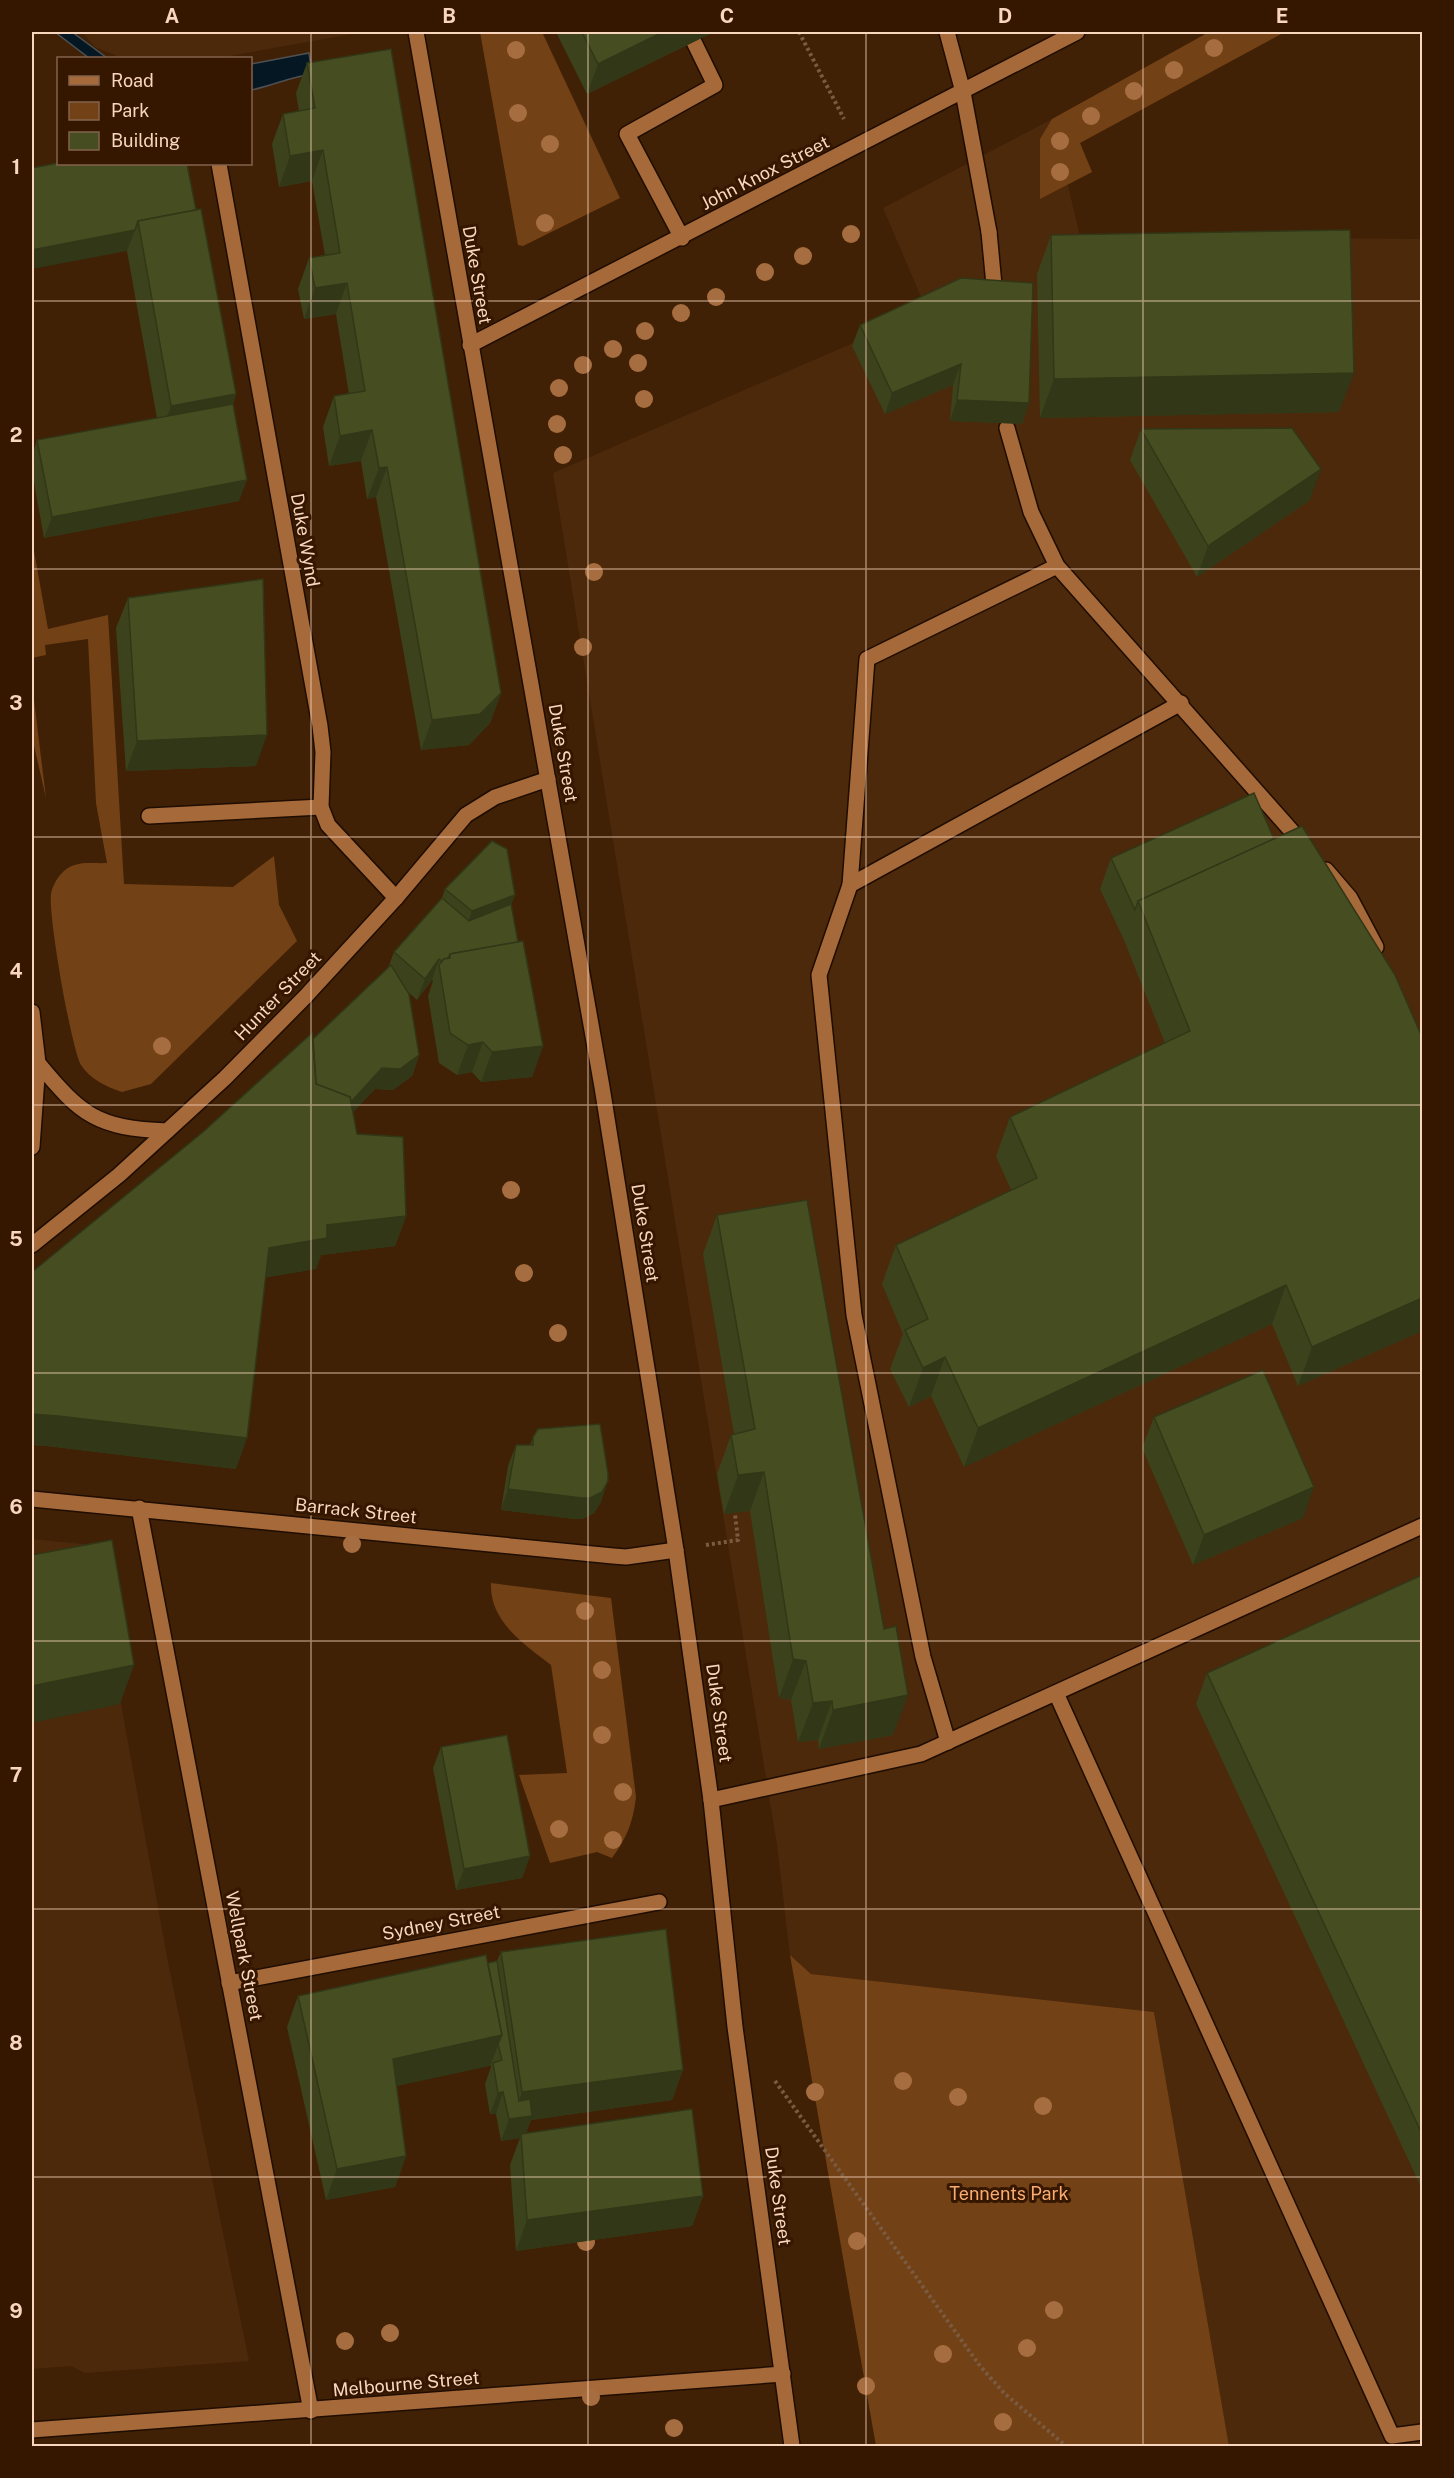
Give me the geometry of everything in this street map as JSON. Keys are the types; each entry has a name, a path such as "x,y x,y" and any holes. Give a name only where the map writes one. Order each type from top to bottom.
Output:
{"street":[{"name":"Duke Street","path":"416,32 602,1087 676,1550 711,1800 735,2027 792,2446"},
{"path":"947,32 963,92 989,232 994,285"},
{"name":"John Knox Street","path":"470,345 682,238 1077,32"},
{"path":"682,238 627,134 715,85 693,40"},
{"name":"Duke Wynd","path":"219,165 320,726 323,752 321,807"},
{"path":"1007,428 1031,512 1057,566 1181,703 1350,898 1381,958"},
{"path":"948,1742 923,1657 854,1315 819,975 850,885 867,659 1057,566"},
{"path":"850,885 1181,703"},
{"name":"Hunter Street","path":"32,1245 119,1175 225,1078 297,1006 396,898 466,815 495,798 548,779"},
{"path":"149,816 321,807 328,825 396,898"},
{"path":"32,1012 38,1063 32,1147"},
{"path":"38,1063 69,1100 88,1115 106,1124 132,1130 168,1131"},
{"name":"Barrack Street","path":"32,1499 613,1556 626,1557 676,1550"},
{"name":"Wellpark Street","path":"139,1508 311,2411"},
{"path":"711,1800 921,1754 1422,1526"},
{"path":"1056,1693 1392,2436 1422,2432"},
{"name":"Sydney Street","path":"229,1983 659,1902"},
{"name":"Melbourne Street","path":"32,2430 783,2374"}],"path":[{"path":"799,32 858,146"},
{"path":"735,1514 738,1540"},
{"path":"771,2076 981,2366 1004,2393 1066,2446"}],"shaded area":[{"path":"82,32 363,32 224,57 120,57 95,47"},
{"path":"1052,119 1080,236 1422,239 1422,2446 1229,2446 1154,2012 811,1974 790,1955 777,1845 553,473 927,311 883,208"},
{"path":"32,1539 92,1545 168,1962 249,2361 85,2373 71,2366 32,2369"}],"green space":[{"path":"480,32 542,32 620,198 523,246 518,245"},
{"path":"1209,32 1285,32 1080,143 1092,172 1040,199 1040,139 1052,119"},
{"path":"32,540 48,629 108,615 124,884 233,887 274,856 279,905 297,941 151,1084 122,1092 99,1082 81,1065 66,1009 53,927 51,894 53,886 61,874 71,866 83,863 107,863 96,803 88,639 45,645 46,655 32,658"},
{"path":"32,684 46,798 32,737"},
{"path":"491,1583 611,1598 636,1797 628,1829 622,1844 612,1858 597,1852 550,1863 519,1775 567,1773 551,1665 520,1640 502,1620 492,1597"},
{"name":"Tennents Park","path":"790,1955 811,1974 1154,2012 1229,2446 876,2446"}],"water":[{"path":"55,32 72,32 106,57 88,57"},
{"path":"309,53 312,74 252,90 252,64"}],"building":[{"path":"582,32 663,32 598,64"},
{"path":"391,49 501,693 480,714 432,720 387,467 379,468 372,430 340,436 334,396 365,391 347,283 315,288 309,258 340,253 323,150 290,156 283,114 315,108 307,63"},
{"path":"57,163 57,165 187,165 196,210 138,221 135,230 32,250 32,168"},
{"path":"201,209 236,394 171,406 138,221"},
{"path":"1350,230 1354,373 1054,379 1051,235"},
{"path":"961,278 1033,283 1029,403 957,400 961,364 892,393 860,325"},
{"path":"233,404 247,480 52,517 37,440"},
{"path":"1292,428 1321,469 1208,546 1141,429"},
{"path":"263,579 267,735 137,741 128,598"},
{"path":"1254,793 1274,839 1138,901 1135,910 1111,858"},
{"path":"1302,826 1395,975 1422,1037 1422,1298 1312,1347 1286,1285 978,1428 945,1357 923,1368 905,1330 928,1319 896,1245 1037,1178 1010,1117 1190,1031 1138,901"},
{"path":"492,841 507,849 515,895 472,911 445,889"},
{"path":"442,898 469,921 511,904 518,942 450,954 442,961 439,959 425,979 394,952"},
{"path":"523,941 543,1046 492,1052 483,1042 468,1045 450,1033 439,965 444,959 450,958 450,954"},
{"path":"391,965 409,994 419,1055 400,1069 382,1068 351,1102 350,1097 316,1084 313,1039"},
{"path":"312,1033 316,1084 350,1097 357,1134 403,1137 406,1216 327,1225 327,1238 269,1248 247,1438 32,1414 32,1272 203,1132"},
{"path":"807,1200 884,1629 896,1626 908,1695 833,1710 832,1701 813,1703 806,1661 793,1659 764,1472 738,1475 731,1435 755,1429 717,1215"},
{"path":"1263,1370 1314,1487 1204,1535 1154,1417"},
{"path":"600,1424 608,1474 608,1481 602,1492 590,1498 582,1498 508,1489 516,1445 533,1445 533,1437 538,1429"},
{"path":"112,1540 134,1665 32,1686 32,1555"},
{"path":"1422,1575 1422,2134 1207,1673"},
{"path":"507,1735 530,1856 464,1869 441,1747"},
{"path":"666,1929 683,2070 522,2092 501,1952"},
{"path":"486,1955 502,2035 393,2059 406,2156 337,2169 298,1996"},
{"path":"497,1961 519,2101 530,2099 532,2116 509,2119 503,2092 498,2093 493,2063 502,2060 498,2044 502,2035 488,1963"},
{"path":"692,2109 703,2196 527,2220 521,2134"}]}
